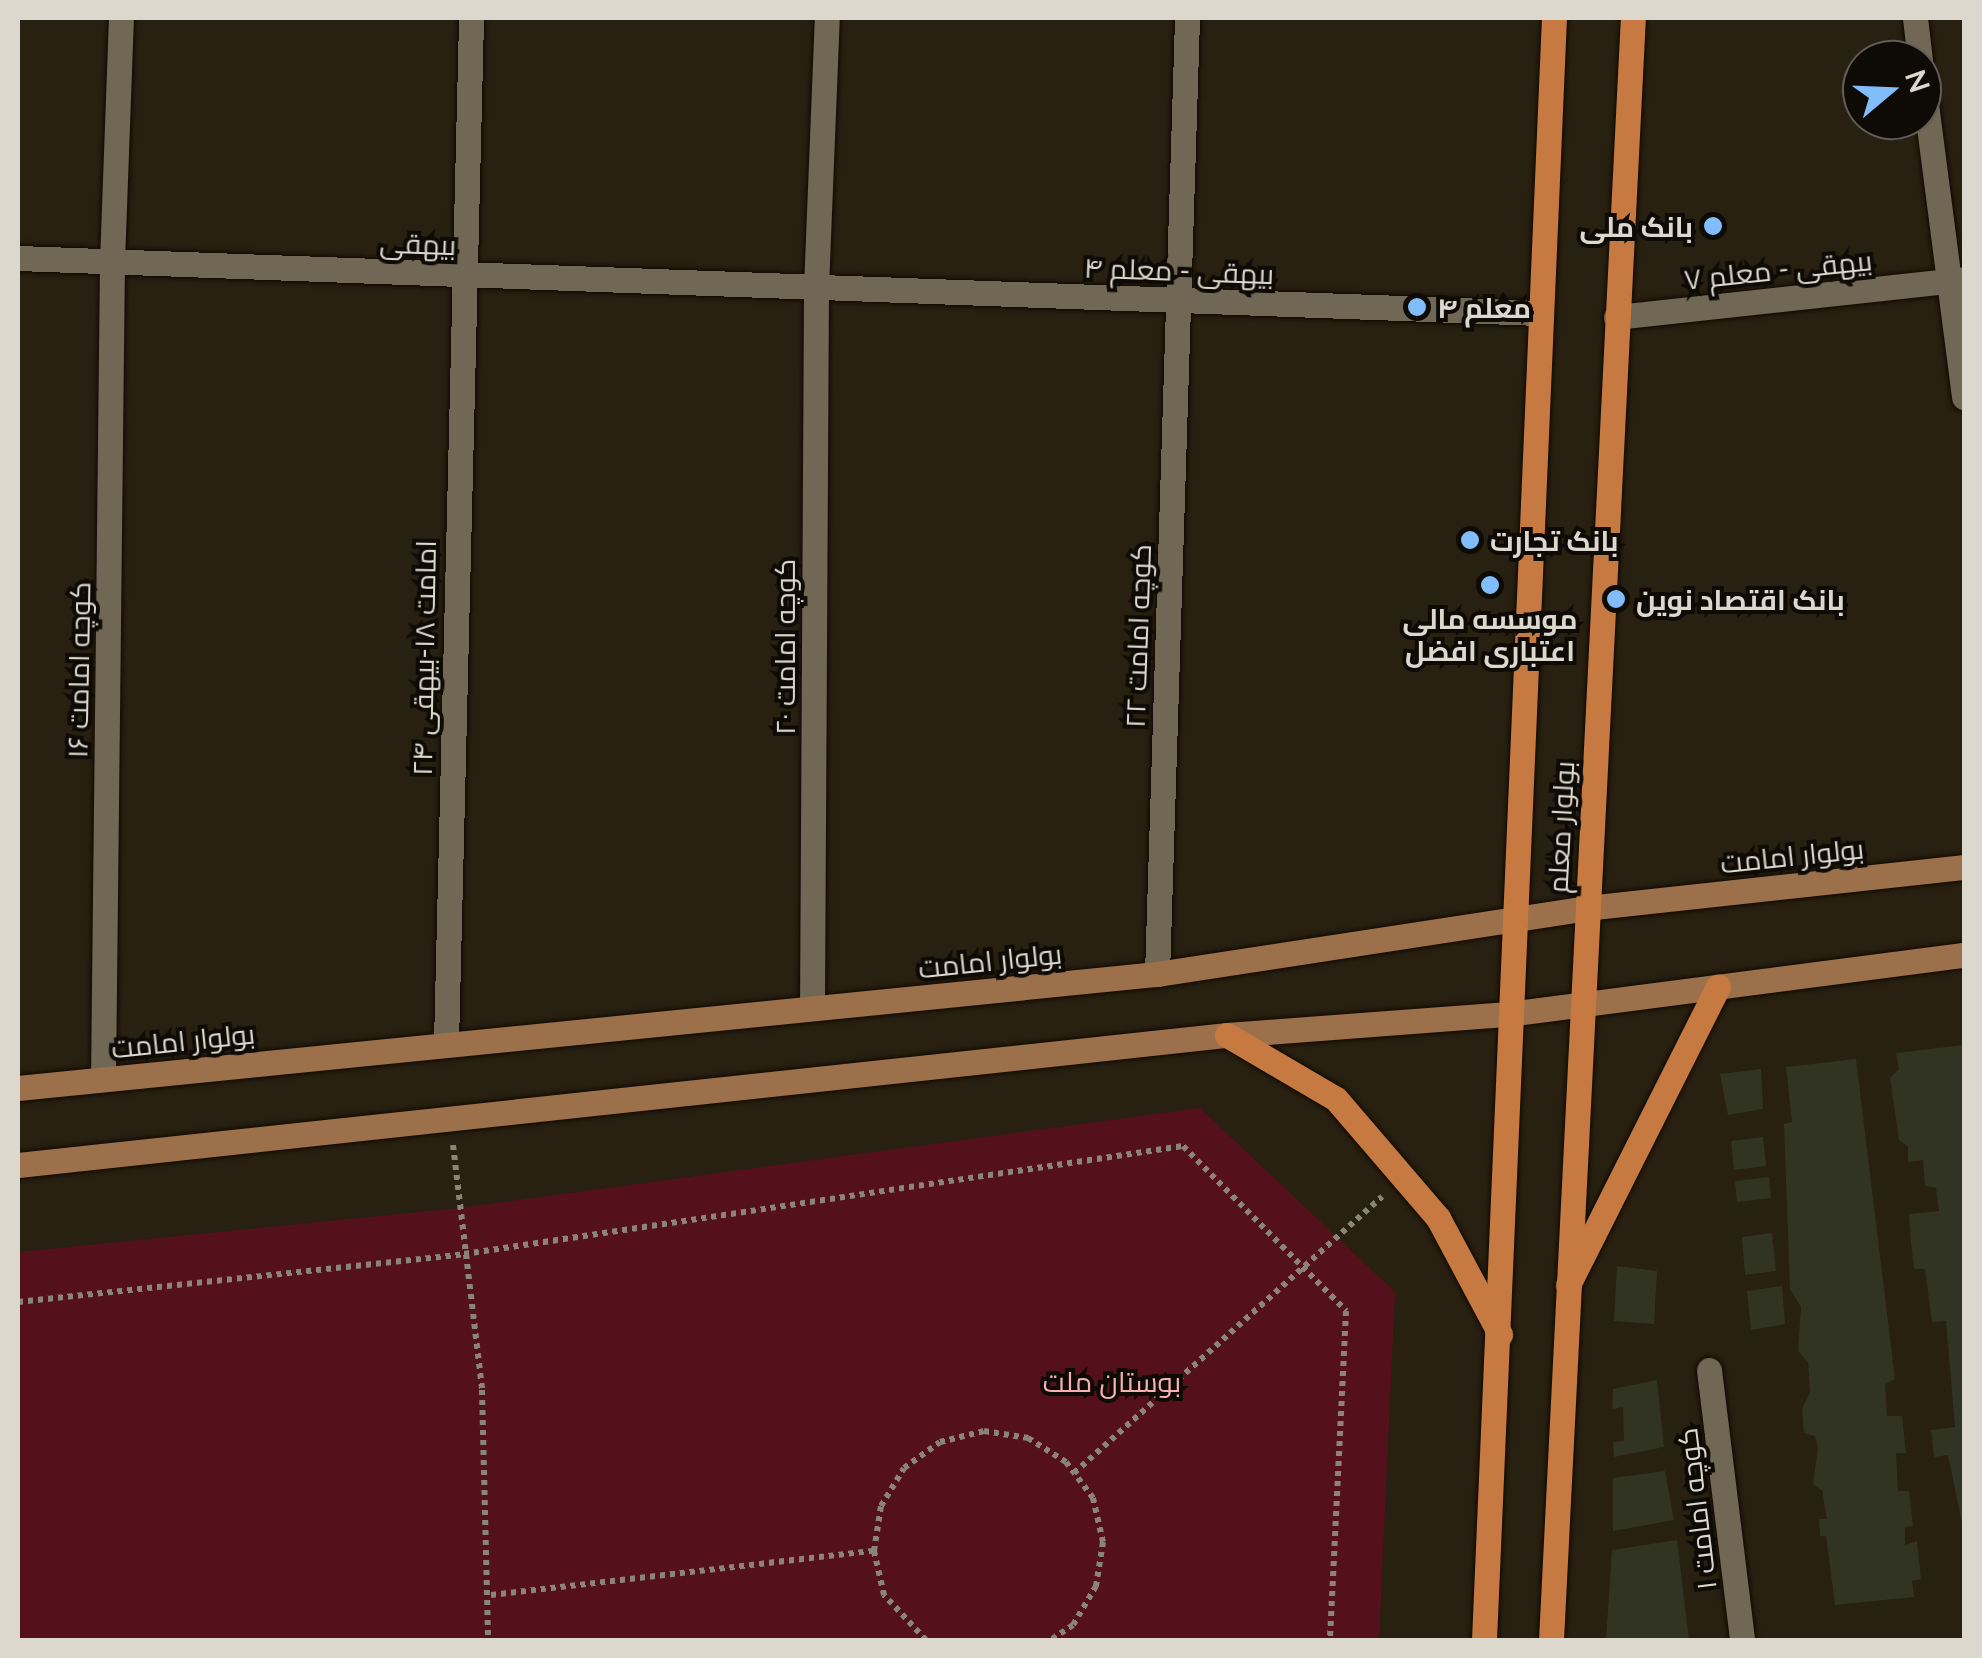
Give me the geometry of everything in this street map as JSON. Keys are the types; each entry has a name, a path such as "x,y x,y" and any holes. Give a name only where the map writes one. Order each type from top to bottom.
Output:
{"main road":[{"name":"بولوار معلم","path":"1484,1640 1501,1336 1508,1014 1554,18"},
{"name":"بولوار معلم","path":"1551,1640 1564,1294 1632,18"},
{"name":"بولوار امامت","path":"18,1088 446,1042 1157,974 1586,908 1964,867"},
{"path":"18,1164 1227,1035 1508,1014 1964,954"},
{"path":"1564,1294 1718,987"},
{"path":"1227,1035 1336,1099 1438,1218 1501,1336"}],"street":[{"name":"کوچه امامت ۱۶","path":"103,1079 112,262 121,18"},
{"name":"امامت ۱۸-بیهقی ۲۴","path":"446,1042 460,274 471,18"},
{"name":"کوچه امامت ۲۰","path":"812,1007 816,287 827,18"},
{"name":"کوچه امامت ۲۲","path":"1157,974 1188,18"},
{"path":"1933,140 1956,280 1964,397"},
{"name":"بیهقی","path":"18,258 816,287"},
{"name":"بیهقی - معلم ۷","path":"1616,317 1956,280"},
{"name":"بیهقی - معلم ۴","path":"816,287 1540,313"},
{"name":"کوچه امامت ۱","path":"1709,1370 1742,1640"}],"path":[{"path":"451,1119 482,1390 491,1595 488,1640"},
{"path":"18,1302 464,1254 1183,1146 1346,1312 1330,1640"},
{"path":"1074,1473 1404,1176"},
{"path":"926,1640 884,1595 874,1551 888,1494 904,1468 940,1442 984,1431 1028,1438 1074,1473 1093,1498 1103,1542 1096,1586 1073,1624 1051,1640"},
{"path":"491,1595 874,1551"}],"green space":[{"name":"بوستان ملت","path":"1200,1108 1395,1292 1379,1640 18,1640 18,1252 459,1208"}],"building":[{"path":"1964,1045 1962,1523 1948,1455 1934,1457 1931,1430 1955,1427 1946,1321 1932,1322 1925,1269 1914,1269 1911,1242 1909,1214 1939,1211 1936,1188 1925,1186 1923,1160 1908,1162 1908,1146 1899,1140 1890,1078 1899,1069 1896,1053"},
{"path":"1856,1059 1895,1379 1885,1384 1887,1416 1902,1416 1906,1453 1896,1453 1898,1491 1909,1491 1913,1526 1905,1527 1905,1545 1917,1541 1921,1579 1912,1581 1914,1597 1835,1605 1826,1536 1820,1536 1819,1519 1827,1519 1822,1490 1813,1484 1818,1447 1815,1436 1804,1433 1802,1409 1810,1392 1808,1362 1798,1351 1801,1307 1790,1289 1784,1124 1792,1122 1786,1067"},
{"path":"1761,1069 1763,1109 1728,1115 1720,1074"},
{"path":"1763,1137 1766,1166 1734,1170 1731,1141"},
{"path":"1769,1177 1771,1198 1737,1202 1735,1181"},
{"path":"1772,1233 1776,1271 1745,1275 1742,1237"},
{"path":"1617,1266 1657,1271 1654,1324 1614,1321"},
{"path":"1782,1286 1785,1324 1751,1330 1747,1291"},
{"path":"1657,1380 1664,1447 1614,1457 1613,1442 1624,1441 1623,1407 1612,1409 1613,1389"},
{"path":"1665,1471 1674,1520 1613,1531 1613,1478"},
{"path":"1677,1540 1689,1640 1606,1640 1612,1550"}],"place":[{"name":"بانک ملی","path":"1713,226"},
{"name":"معلم ۴","path":"1417,307"},
{"name":"بانک تجارت","path":"1470,540"},
{"name":"موسسه مالی اعتباری افضل","path":"1490,585"},
{"name":"بانک اقتصاد نوین","path":"1616,599"}]}
